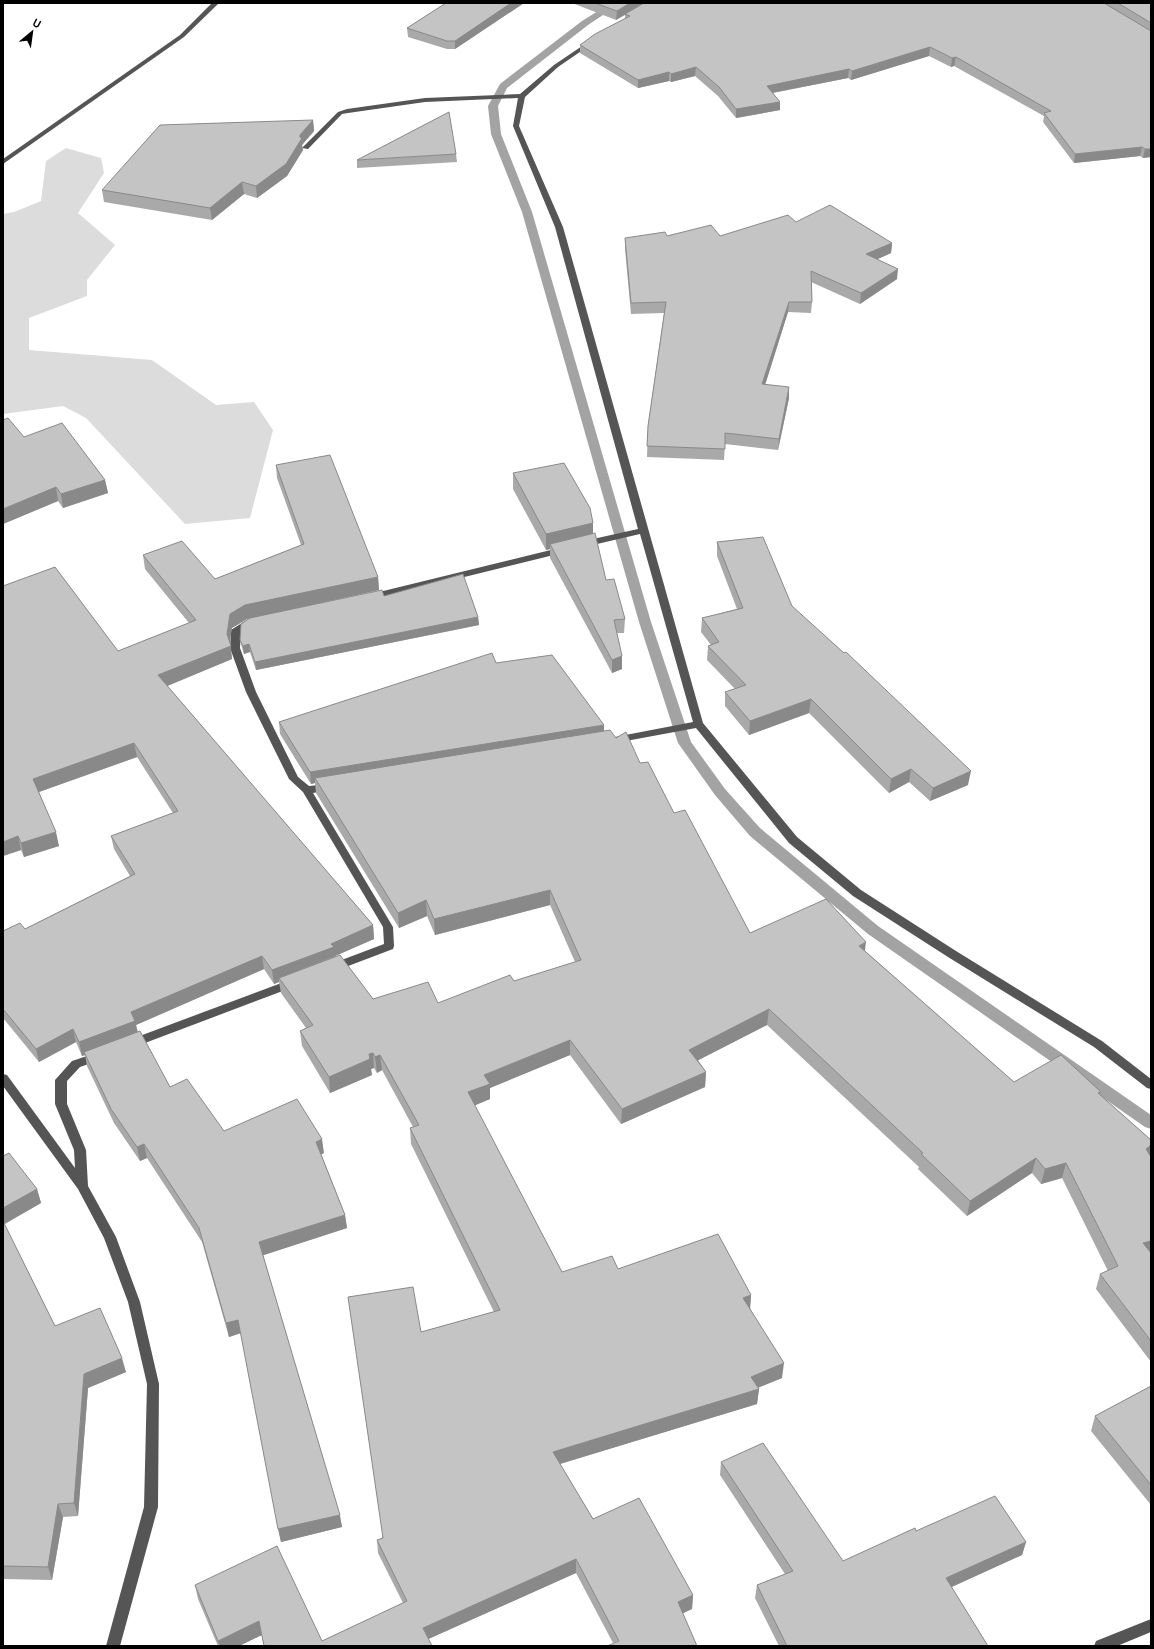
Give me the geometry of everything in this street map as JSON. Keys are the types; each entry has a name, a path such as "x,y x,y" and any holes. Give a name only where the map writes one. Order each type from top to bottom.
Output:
{"street":[{"path":"3,162 182,36 216,3"},
{"path":"597,38 556,66 522,96 516,126 559,227 698,724 793,840 857,893 952,954 1098,1044 1151,1085"},
{"path":"306,148 340,114 347,110 425,100 490,96 522,96"},
{"path":"363,598 643,531"},
{"path":"263,620 248,623 236,630 235,648 251,692 294,779 307,790 388,927 389,946 327,970"},
{"path":"607,741 654,734 698,724"},
{"path":"307,790 340,786"},
{"path":"120,1047 305,978"},
{"path":"82,1186 80,1150 61,1104 61,1080 76,1064 106,1053"},
{"path":"3,1078 82,1186 110,1237 131,1295 153,1384 151,1507 113,1646"},
{"path":"1101,1646 1151,1625"}],"shaded area":[{"path":"66,148 101,158 104,173 78,213 115,245 87,280 87,296 29,318 29,350 152,360 216,405 254,402 273,430 250,518 185,524 86,418 63,406 3,414 3,214 14,212 41,201 46,161"}],"building":[{"path":"446,3 511,3 455,41 447,41 407,28"},
{"path":"595,3 630,3 617,11"},
{"path":"644,3 1104,3 1151,31 1151,149 1145,149 1142,147 1075,154 1044,113 1051,111 956,57 952,58 930,47 852,71 849,69 767,86 780,102 736,109 719,87 696,67 671,74 669,72 638,80 580,45 595,34 630,16 625,14"},
{"path":"1118,3 1151,3 1151,23"},
{"path":"449,112 456,154 357,160"},
{"path":"313,120 300,135 302,138 286,164 256,186 242,182 210,208 102,190 160,125"},
{"path":"830,205 892,243 866,254 898,269 861,293 811,271 812,302 789,302 762,384 789,387 779,439 725,433 725,449 647,446 648,426 666,302 631,303 625,238 665,232 667,236 711,225 720,236 788,215 796,222"},
{"path":"8,418 24,437 62,423 105,480 61,494 56,487 3,509 3,420"},
{"path":"330,455 378,577 245,605 230,614 227,634 231,646 158,675 373,925 331,944 334,947 272,970 262,956 131,1012 135,1021 79,1042 73,1029 36,1049 3,1009 3,931 20,923 25,929 135,874 111,836 178,811 134,743 33,779 56,832 21,843 18,836 3,842 3,586 55,567 118,651 196,620 143,555 182,541 215,579 304,544 276,465"},
{"path":"564,463 590,508 593,523 546,534 513,473"},
{"path":"595,533 606,580 614,579 625,619 614,620 622,656 612,660 550,544"},
{"path":"763,537 792,606 844,653 846,652 971,771 933,788 911,769 891,779 811,699 750,721 725,692 746,685 708,646 719,642 702,618 743,608 717,542"},
{"path":"463,574 478,617 255,662 249,644 243,646 240,640 241,624 250,618 382,590 384,596"},
{"path":"492,653 496,663 552,655 604,725 310,772 279,722"},
{"path":"610,730 616,738 626,732 640,763 648,762 674,813 685,810 750,933 826,899 866,942 859,946 1014,1082 1061,1055 1101,1092 1098,1093 1151,1140 1151,1145 1146,1149 1151,1157 1151,1241 1143,1243 1151,1253 1151,1341 1100,1274 1118,1266 1066,1163 1045,1169 1036,1158 970,1201 921,1154 923,1153 769,1009 689,1050 706,1072 622,1109 570,1040 484,1075 490,1084 468,1092 562,1272 612,1256 618,1269 718,1234 751,1295 743,1298 784,1363 751,1377 759,1389 553,1452 593,1519 639,1498 693,1595 678,1602 697,1646 607,1646 619,1641 576,1559 423,1628 432,1646 264,1646 259,1621 218,1641 195,1585 277,1546 322,1641 407,1601 377,1540 383,1538 348,1297 413,1287 421,1332 500,1310 410,1128 419,1125 380,1055 375,1057 373,1053 369,1054 370,1059 329,1077 300,1031 313,1025 279,978 340,955 373,999 428,982 438,1003 510,975 514,981 581,960 550,890 434,919 426,900 398,913 315,778"},
{"path":"140,1031 170,1087 187,1079 224,1131 297,1099 322,1139 316,1142 345,1215 259,1242 340,1515 278,1529 238,1320 226,1323 199,1228 144,1144 137,1147 111,1109 84,1052"},
{"path":"9,1153 37,1189 3,1208 3,1156"},
{"path":"3,1221 55,1326 100,1308 122,1358 84,1374 74,1503 58,1504 48,1567 3,1566"},
{"path":"1151,1386 1151,1485 1095,1416"},
{"path":"763,1443 843,1561 915,1528 916,1531 995,1496 1026,1542 946,1578 988,1646 787,1646 757,1585 793,1571 721,1462"}],"waterway":[{"path":"617,3 585,23 503,86 493,106 496,134 527,212 645,622 685,743 720,792 755,832 873,930 1151,1123"}]}
